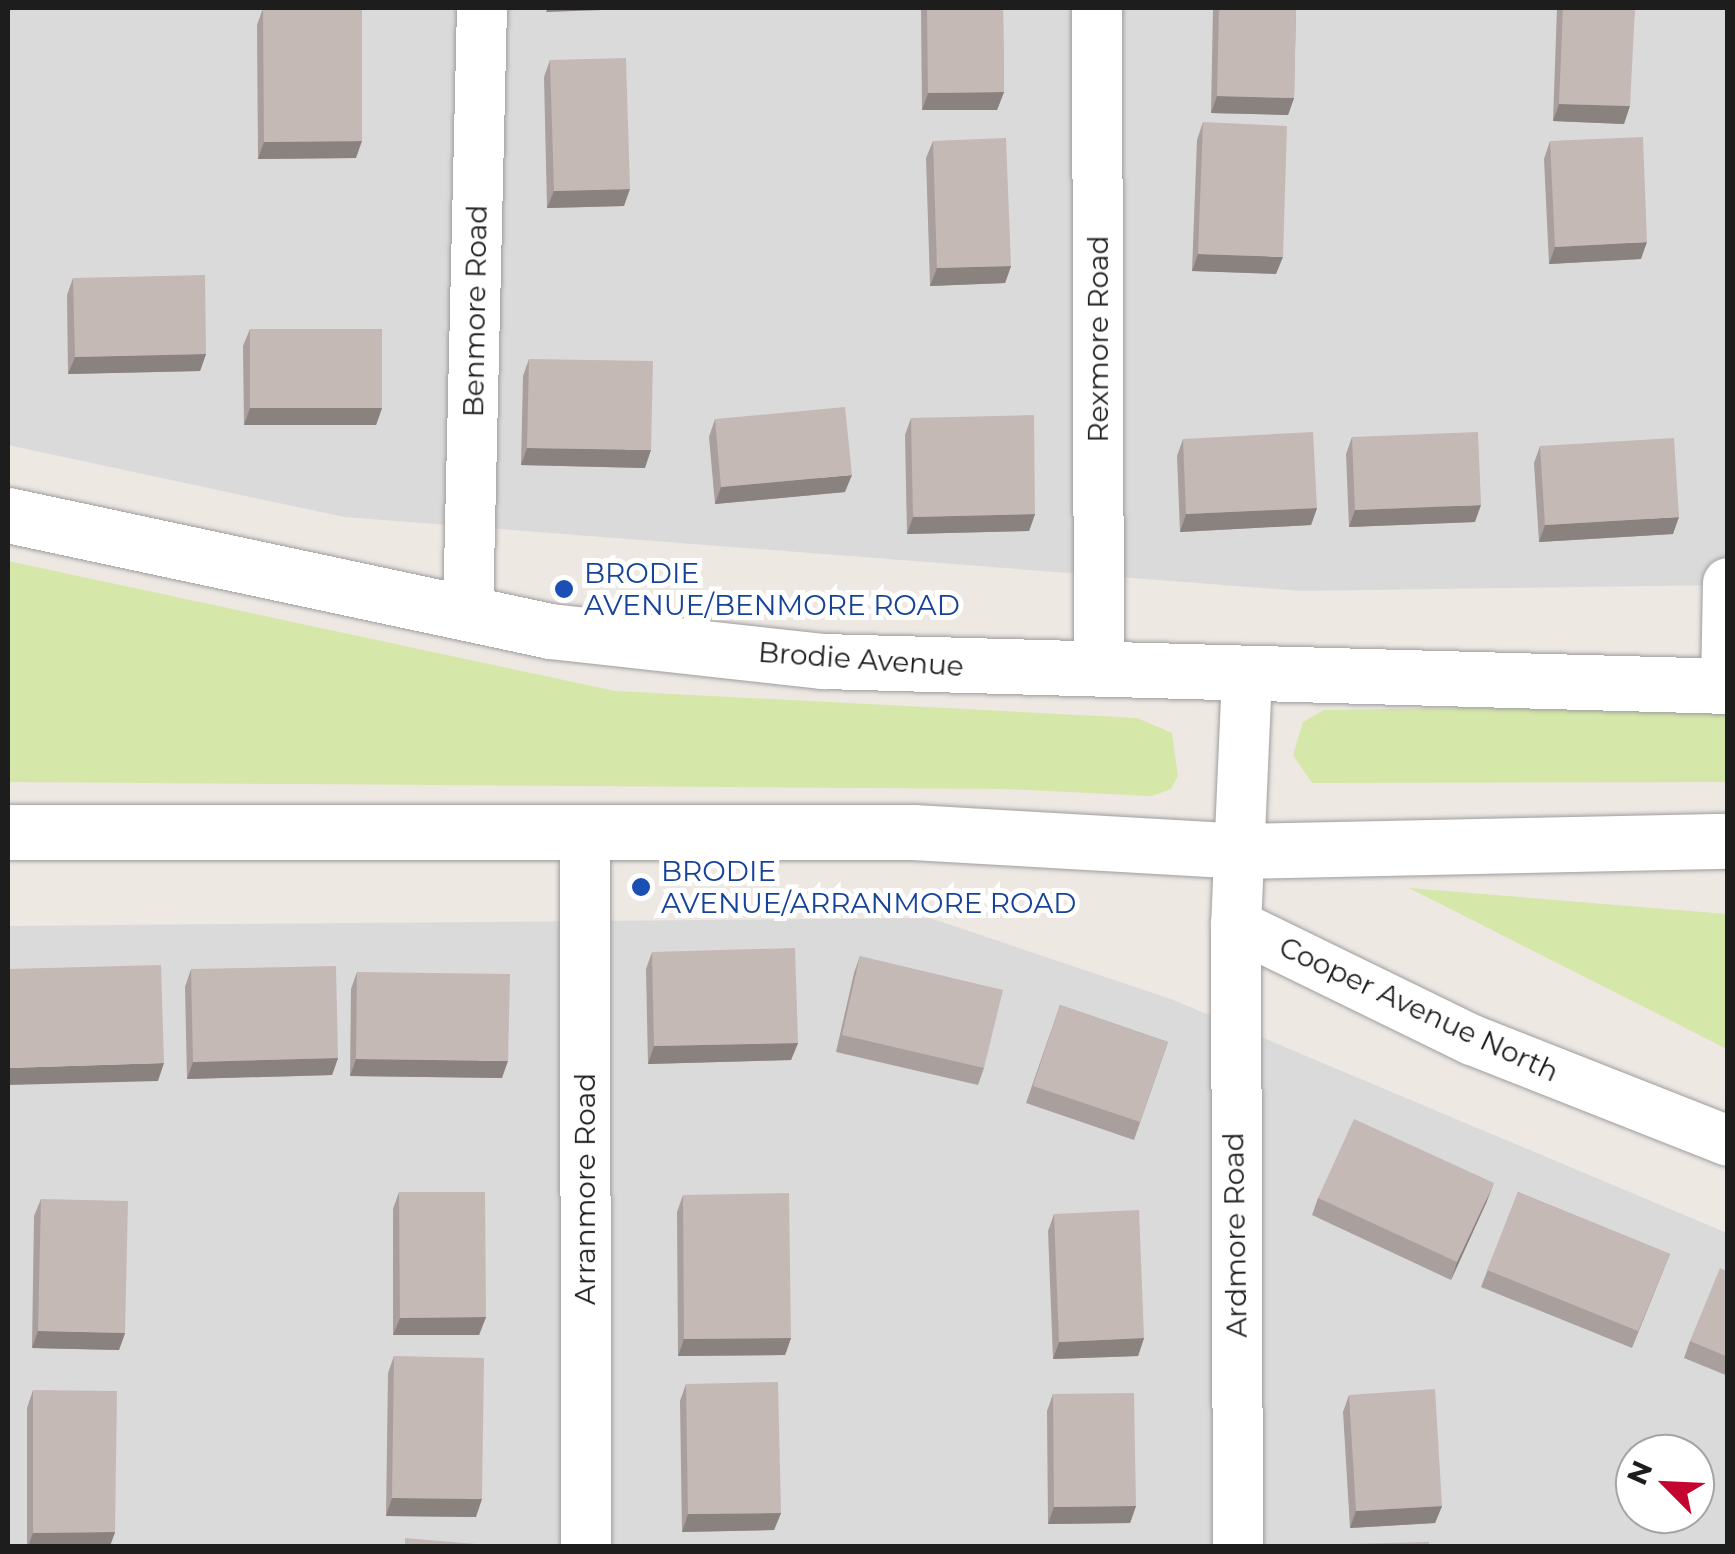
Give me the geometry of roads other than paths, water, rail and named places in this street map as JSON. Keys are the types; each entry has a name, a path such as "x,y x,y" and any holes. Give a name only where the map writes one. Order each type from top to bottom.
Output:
{"street":[{"name":"Benmore Road","path":"468,614 482,8"},
{"name":"Rexmore Road","path":"1097,8 1100,672"},
{"name":"Brodie Avenue","path":"8,515 550,631 823,660 1100,672 1727,686"},
{"path":"1727,686 1728,583"},
{"path":"1236,924 1247,675"},
{"name":"Arranmore Road","path":"584,831 586,1546"},
{"path":"8,832 914,832 1239,851 1728,841"},
{"name":"Cooper Avenue North","path":"1236,924 1472,1040 1728,1141"},
{"name":"Ardmore Road","path":"1236,924 1238,1546"}],"place":[{"name":"BRODIE AVENUE/BENMORE ROAD","path":"564,589"},
{"name":"BRODIE AVENUE/ARRANMORE ROAD","path":"641,887"}]}
